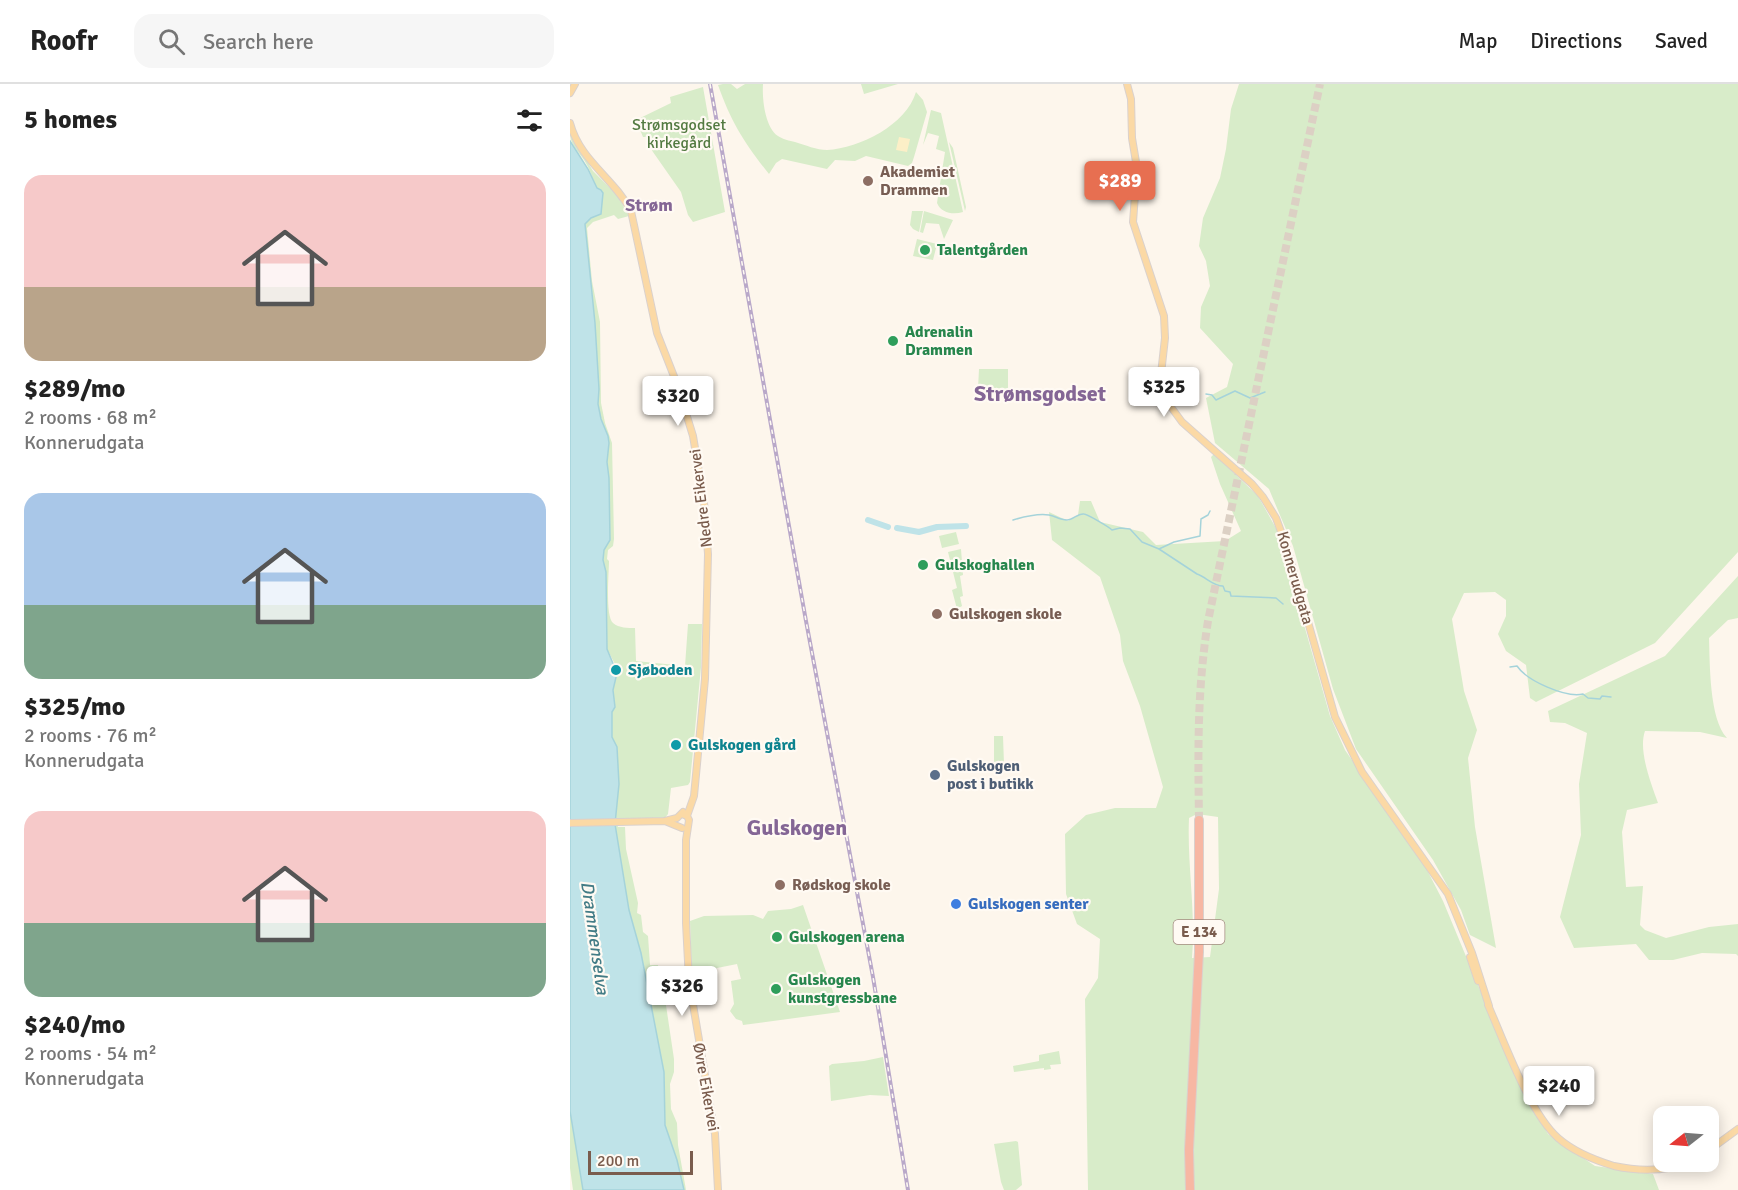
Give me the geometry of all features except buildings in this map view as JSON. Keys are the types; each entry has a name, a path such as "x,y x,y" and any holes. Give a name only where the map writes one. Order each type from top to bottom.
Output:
{"highway":[{"name":"E 134","path":"1188,1190 1200,909 1199,820"}],"main road":[{"path":"570,93 575,84"},
{"name":"Konnerudgata","path":"1126,84 1132,103 1132,138 1137,168 1133,220 1164,316 1165,338 1161,374 1164,394 1182,422 1245,477 1272,510 1284,538 1328,697 1339,726 1362,772 1436,876 1489,1006 1521,1078 1547,1127 1563,1142 1582,1154 1627,1168 1653,1170"},
{"name":"Nedre Eikervei","path":"570,123 583,152 598,172 623,198 631,211 657,333 682,401 699,466 708,556 704,688 694,794 682,821"},
{"path":"570,823 682,821"},
{"name":"Øvre Eikervei","path":"682,821 686,840 689,981 715,1134 718,1190"},
{"name":"Konnerudgata","path":"1538,1110 1564,1140 1582,1151 1627,1164 1653,1166"},
{"path":"1719,1145 1738,1131"}],"green space":[{"path":"731,84 737,89 745,84 763,84 765,112 774,132 784,139 823,150 853,145 880,133 903,115 916,92 923,100 927,112 912,163 908,166 866,156 855,161 835,160 827,169 782,159 776,163 769,174 734,122 718,85"},
{"path":"861,84 898,84 864,94"},
{"path":"1239,84 1738,84 1738,552 1655,643 1536,702 1530,698 1526,665 1506,651 1498,634 1506,616 1506,600 1495,592 1464,593 1452,619 1464,691 1477,730 1468,758 1475,827 1496,948 1470,935 1461,910 1433,860 1356,749 1333,689 1293,546 1269,489 1215,443 1206,398 1227,387 1233,364 1200,328 1201,307 1210,286 1206,261 1199,246 1203,218 1220,178 1231,109"},
{"name":"Strømsgodset kirkegård","path":"703,87 725,212 693,222 688,215 681,192 653,152 649,145 649,137 643,137 636,120 671,103 670,97"},
{"path":"931,110 941,113 963,212 948,212 941,209 937,203 945,152 936,149 939,136 928,133 923,145"},
{"path":"570,133 593,171 617,195 629,216 618,219 614,215 593,222 587,228 592,281 600,322 601,403 612,443 614,539 613,546 608,550 607,559 609,561 609,612 613,623 618,626 635,628 636,661 685,666 688,624 702,624 701,667 690,782 688,785 671,788 668,814 665,818 616,819 618,827 625,827 626,849 638,903 637,913 641,915 643,932 648,936 650,965 658,965 659,980 673,979 673,982 663,985 674,1059 674,1072 670,1084 671,1109 677,1123 678,1145 686,1190 684,1190 665,1125 664,1072 641,953 629,910 615,824 619,784 617,747 612,737 616,666 607,649 606,573 603,560 604,550 610,540 608,436 598,404 595,323 585,224 591,218 597,189 586,163 572,143"},
{"path":"949,142 953,148 965,211"},
{"path":"912,211 923,211 919,232 910,225"},
{"path":"924,211 953,220 944,239 939,224 926,223 923,233 920,232"},
{"name":"Talentgården","path":"917,239 937,244 933,260 913,256"},
{"path":"979,369 1008,369 1008,390 978,389"},
{"path":"1214,454 1258,496 1277,530 1330,716 1345,750 1426,868 1443,901 1517,1079 1548,1134 1595,1166 1653,1174 1659,1190 1088,1190 1085,999 1098,978 1100,939 1077,924 1066,894 1065,834 1086,815 1115,808 1156,808 1163,787 1140,706 1123,661 1120,635 1100,577 1052,540 1049,512 1068,521 1078,515 1080,501 1091,501 1100,522 1143,532 1156,545 1225,541 1241,531 1220,484 1211,457","holes":["1197,814 1218,817 1219,889 1210,957 1192,958 1189,818"]},
{"path":"956,532 959,544 942,548 939,536"},
{"path":"961,549 963,575 960,576 963,596 960,597 962,606 957,609 952,590 957,588 948,552"},
{"path":"1738,576 1738,618 1728,620 1709,638 1710,676 1714,705 1721,729 1727,738 1700,732 1645,731 1644,757 1658,803 1627,810 1622,832 1626,887 1643,886 1640,925 1645,930 1666,938 1709,927 1738,924 1738,956 1736,954 1702,953 1673,960 1649,960 1636,944 1574,948 1560,917 1581,835 1579,784 1587,733 1565,723 1550,722 1548,711 1665,656"},
{"path":"994,736 1003,736 1004,764 994,764"},
{"path":"803,905 840,1012 743,1025 742,1021 736,1019 730,1011 734,1004 731,981 741,979 737,964 707,970 702,975 692,977 690,921 704,916 753,915 763,919 768,911 791,909"},
{"path":"1059,1051 1061,1064 1050,1065 1051,1069 1014,1072 1013,1066 1039,1061 1039,1055"},
{"path":"883,1057 889,1096 870,1095 831,1101 829,1066"},
{"path":"570,1111 583,1190 573,1190 570,1168"},
{"path":"1018,1142 1022,1185 1016,1190 1004,1190 994,1144"}],"sand":[{"path":"899,137 910,139 907,152 896,150"}],"water":[{"name":"Drammenselva","path":"570,141 597,188 603,193 601,214 591,218 585,224 595,323 598,404 609,443 607,462 610,540 604,550 603,560 606,572 607,649 617,673 613,690 615,707 612,712 612,737 617,747 619,784 615,824 629,910 641,953 664,1072 665,1125 684,1190 583,1190 570,1111"}],"waterway":[{"path":"1206,394 1212,395 1216,400 1235,391 1250,398 1265,392"},
{"path":"1013,520 1040,515 1067,520 1084,514 1112,530 1130,529 1142,542 1159,549 1174,542 1200,536 1201,519 1210,511"},
{"path":"868,520 888,527"},
{"path":"897,528 919,532 937,527 966,526"},
{"path":"1159,549 1216,585 1223,586 1231,596 1276,598 1283,604"},
{"path":"1510,667 1517,666 1538,683 1557,691 1583,694 1588,698 1611,697"}],"tunnel":[{"path":"1199,820 1200,696 1208,621 1320,84"}],"railway":[{"path":"710,84 806,621 873,977 908,1190"}],"place":[{"name":"Akademiet Drammen","path":"868,181"},
{"name":"Talentgården","path":"925,250"},
{"name":"Adrenalin Drammen","path":"893,341"},
{"name":"Gulskoghallen","path":"923,565"},
{"name":"Gulskogen skole","path":"937,614"},
{"name":"Sjøboden","path":"616,670"},
{"name":"Gulskogen gård","path":"676,745"},
{"name":"Gulskogen post i butikk","path":"935,775"},
{"name":"Rødskog skole","path":"780,885"},
{"name":"Gulskogen senter","path":"956,904"},
{"name":"Gulskogen arena","path":"777,937"},
{"name":"Gulskogen kunstgressbane","path":"776,989"}],"district":[{"name":"Strøm","path":"649,205"},
{"name":"Strømsgodset","path":"1040,393"},
{"name":"Gulskogen","path":"797,827"}]}
